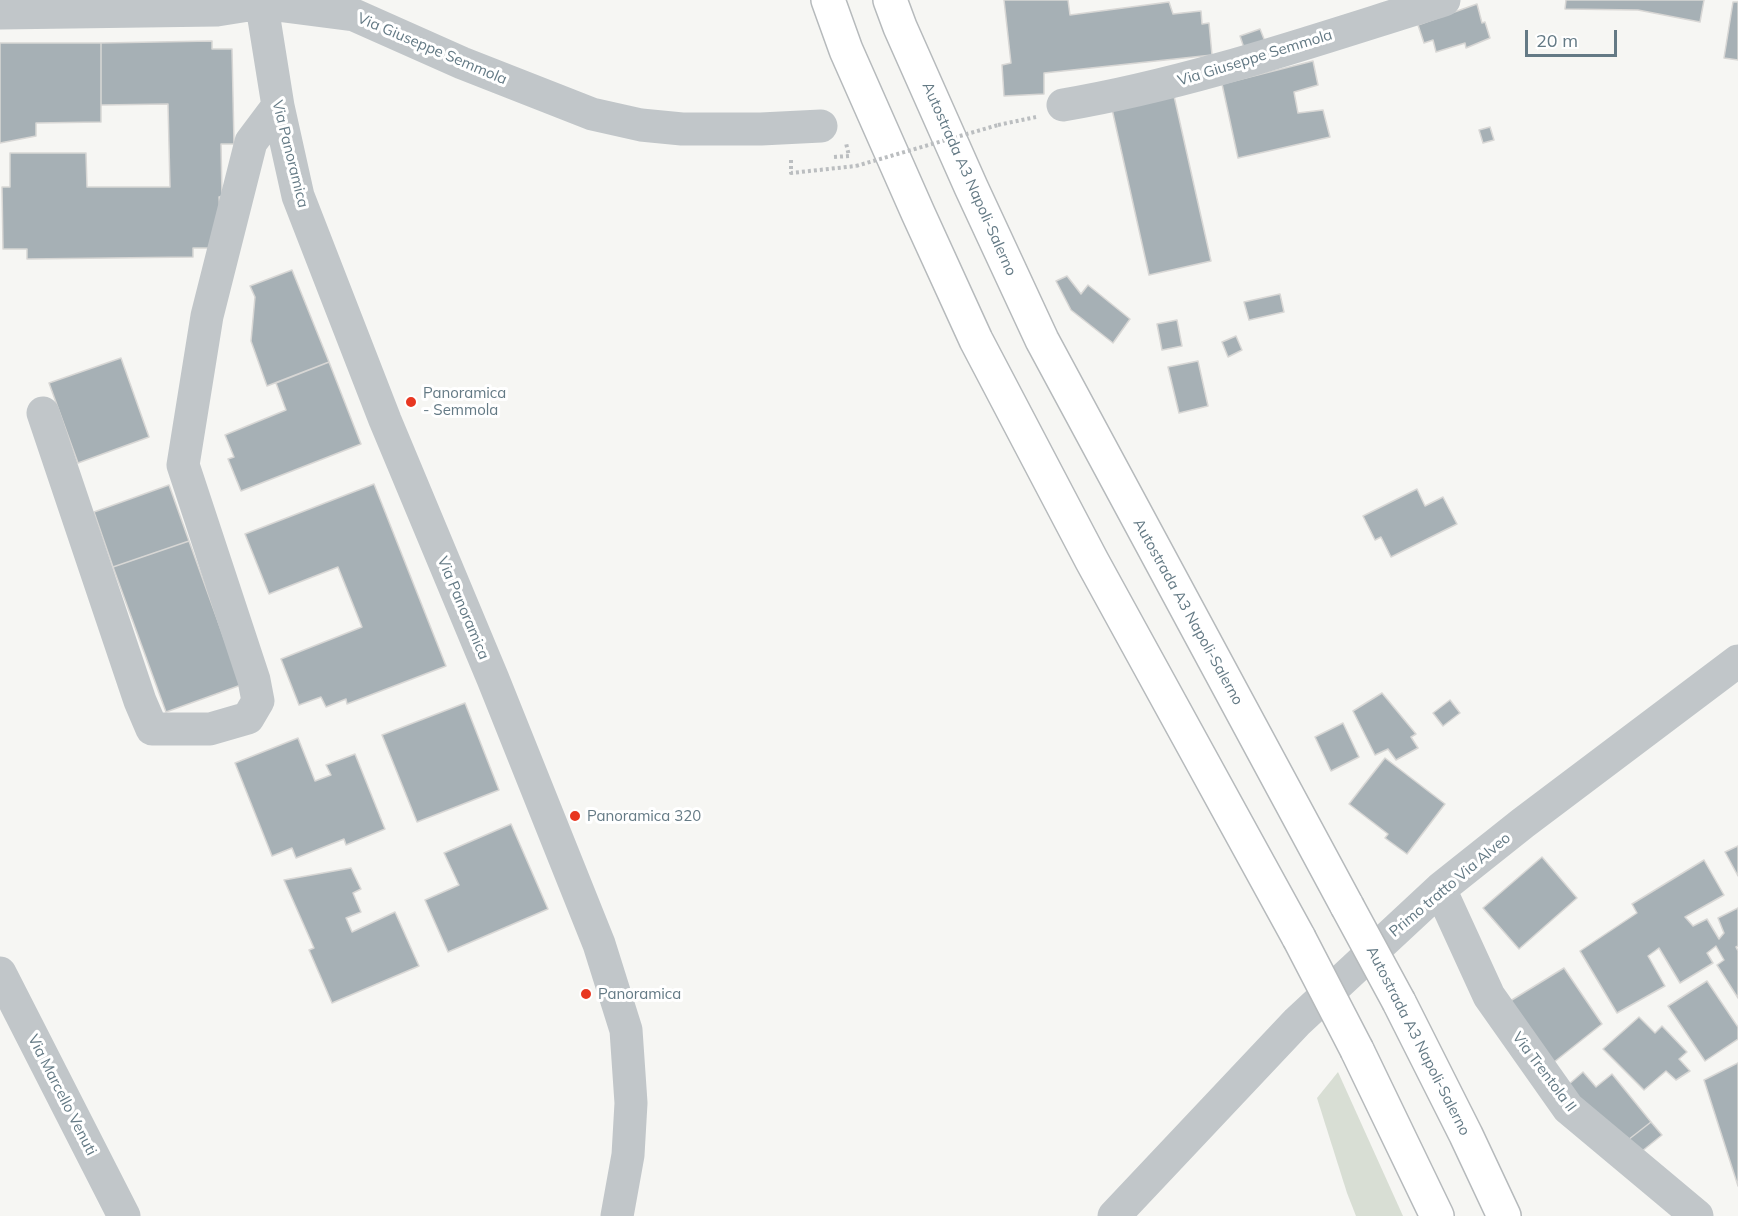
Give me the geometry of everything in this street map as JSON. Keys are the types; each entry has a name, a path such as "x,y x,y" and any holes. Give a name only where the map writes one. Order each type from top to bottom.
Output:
{"highway":[{"path":"828,0 846,50 976,340 1092,561 1299,938 1357,1050 1437,1216"},
{"name":"Autostrada A3 Napoli-Salerno","path":"896,9 971,187 1042,340 1399,1002 1504,1216"}],"street":[{"name":"Via Giuseppe Semmola","path":"1063,105 1108,98 1174,82 1444,0"},
{"name":"Via Giuseppe Semmola","path":"0,13 217,10 261,2 354,15 462,63 555,100 592,114 641,125 717,130 821,126"},
{"name":"Via Panoramica","path":"261,2 278,106 298,196 385,420 493,679 595,933 626,1030 631,1103 628,1155 617,1216"},
{"path":"43,413 140,701 152,729 210,729 248,718 258,701 254,680 183,465 207,316 251,142 278,106"},
{"name":"Primo tratto Via Alveo","path":"1114,1216 1297,1022 1440,889 1738,661"},
{"name":"Via Trentola II","path":"1440,889 1489,996 1568,1108 1696,1216"},
{"name":"Via Marcello Venuti","path":"0,974 124,1216"}],"path":[{"path":"856,166 998,125"}],"shaded area":[{"path":"1338,1072 1403,1216 1356,1216 1317,1098"}],"building":[{"path":"1004,0 1068,0 1070,15 1169,2 1173,14 1201,11 1202,24 1209,23 1212,55 1044,73 1044,94 1004,96 1002,65 1011,63"},
{"path":"1566,0 1704,0 1700,22 1638,10 1565,9"},
{"path":"1733,2 1738,2 1738,60 1724,58"},
{"path":"1477,4 1482,23 1485,22 1490,38 1466,48 1465,43 1436,52 1433,40 1424,43 1418,25"},
{"path":"1260,29 1266,44 1245,51 1240,36"},
{"path":"212,41 212,49 232,49 234,144 221,144 222,196 219,197 220,214 213,248 193,248 193,257 27,259 27,249 3,249 2,187 10,187 10,153 86,153 87,187 170,187 168,104 101,105 101,43"},
{"path":"0,43 101,43 101,122 36,123 36,136 0,143"},
{"path":"1313,61 1318,85 1294,92 1298,113 1323,110 1330,137 1238,158 1222,84"},
{"path":"1174,96 1211,261 1149,275 1112,109"},
{"path":"1490,127 1494,140 1483,143 1479,130"},
{"path":"292,270 329,362 267,386 251,341 255,297 250,286"},
{"path":"1067,276 1081,294 1088,285 1130,319 1113,343 1071,310 1056,281"},
{"path":"1280,294 1284,312 1249,320 1244,302"},
{"path":"1177,320 1182,346 1162,350 1157,324"},
{"path":"1236,336 1242,350 1228,357 1222,342"},
{"path":"121,358 149,437 78,463 49,383"},
{"path":"1198,361 1208,406 1179,413 1168,367"},
{"path":"329,362 361,444 241,491 228,459 234,457 225,435 286,410 276,383"},
{"path":"374,484 446,666 347,704 346,699 326,707 321,697 299,705 281,659 362,627 338,567 269,594 245,534"},
{"path":"169,485 189,541 113,567 94,512"},
{"path":"1417,489 1425,506 1443,497 1457,524 1391,557 1381,537 1375,540 1363,516"},
{"path":"189,541 241,685 166,712 113,567"},
{"path":"1382,693 1416,734 1411,737 1418,748 1396,760 1388,749 1375,755 1353,711"},
{"path":"1450,700 1460,713 1443,726 1433,713"},
{"path":"465,703 499,790 417,822 382,735"},
{"path":"1343,723 1359,757 1331,771 1315,737"},
{"path":"298,738 315,781 331,775 326,765 355,754 385,829 346,845 344,839 296,858 292,848 272,856 235,763"},
{"path":"1385,758 1445,804 1407,854 1385,838 1388,834 1349,804"},
{"path":"511,824 548,909 448,952 425,900 459,885 444,853"},
{"path":"1738,846 1738,876 1725,852"},
{"path":"1542,857 1577,898 1519,949 1483,908"},
{"path":"1704,860 1724,895 1685,917 1693,926 1707,919 1719,939 1724,933 1718,918 1738,908 1738,946 1736,947 1738,951 1738,998 1717,965 1724,960 1716,946 1707,953 1713,963 1680,983 1659,948 1648,956 1665,986 1617,1013 1580,951 1637,913 1632,904"},
{"path":"351,868 361,889 353,893 361,912 346,918 352,932 395,912 419,966 332,1003 309,950 314,948 284,880"},
{"path":"1564,968 1602,1024 1549,1066 1507,1003"},
{"path":"1707,981 1738,1027 1738,1039 1705,1061 1668,1006"},
{"path":"1639,1017 1655,1033 1662,1026 1687,1052 1679,1059 1690,1071 1676,1080 1666,1071 1644,1090 1603,1049"},
{"path":"1738,1063 1738,1186 1704,1080"},
{"path":"1583,1072 1596,1087 1612,1074 1651,1122 1619,1147 1568,1085"},
{"path":"1651,1122 1662,1135 1631,1160 1619,1147"}],"place":[{"name":"Panoramica - Semmola","path":"411,402"},
{"name":"Panoramica 320","path":"575,816"},
{"name":"Panoramica","path":"586,994"}]}
